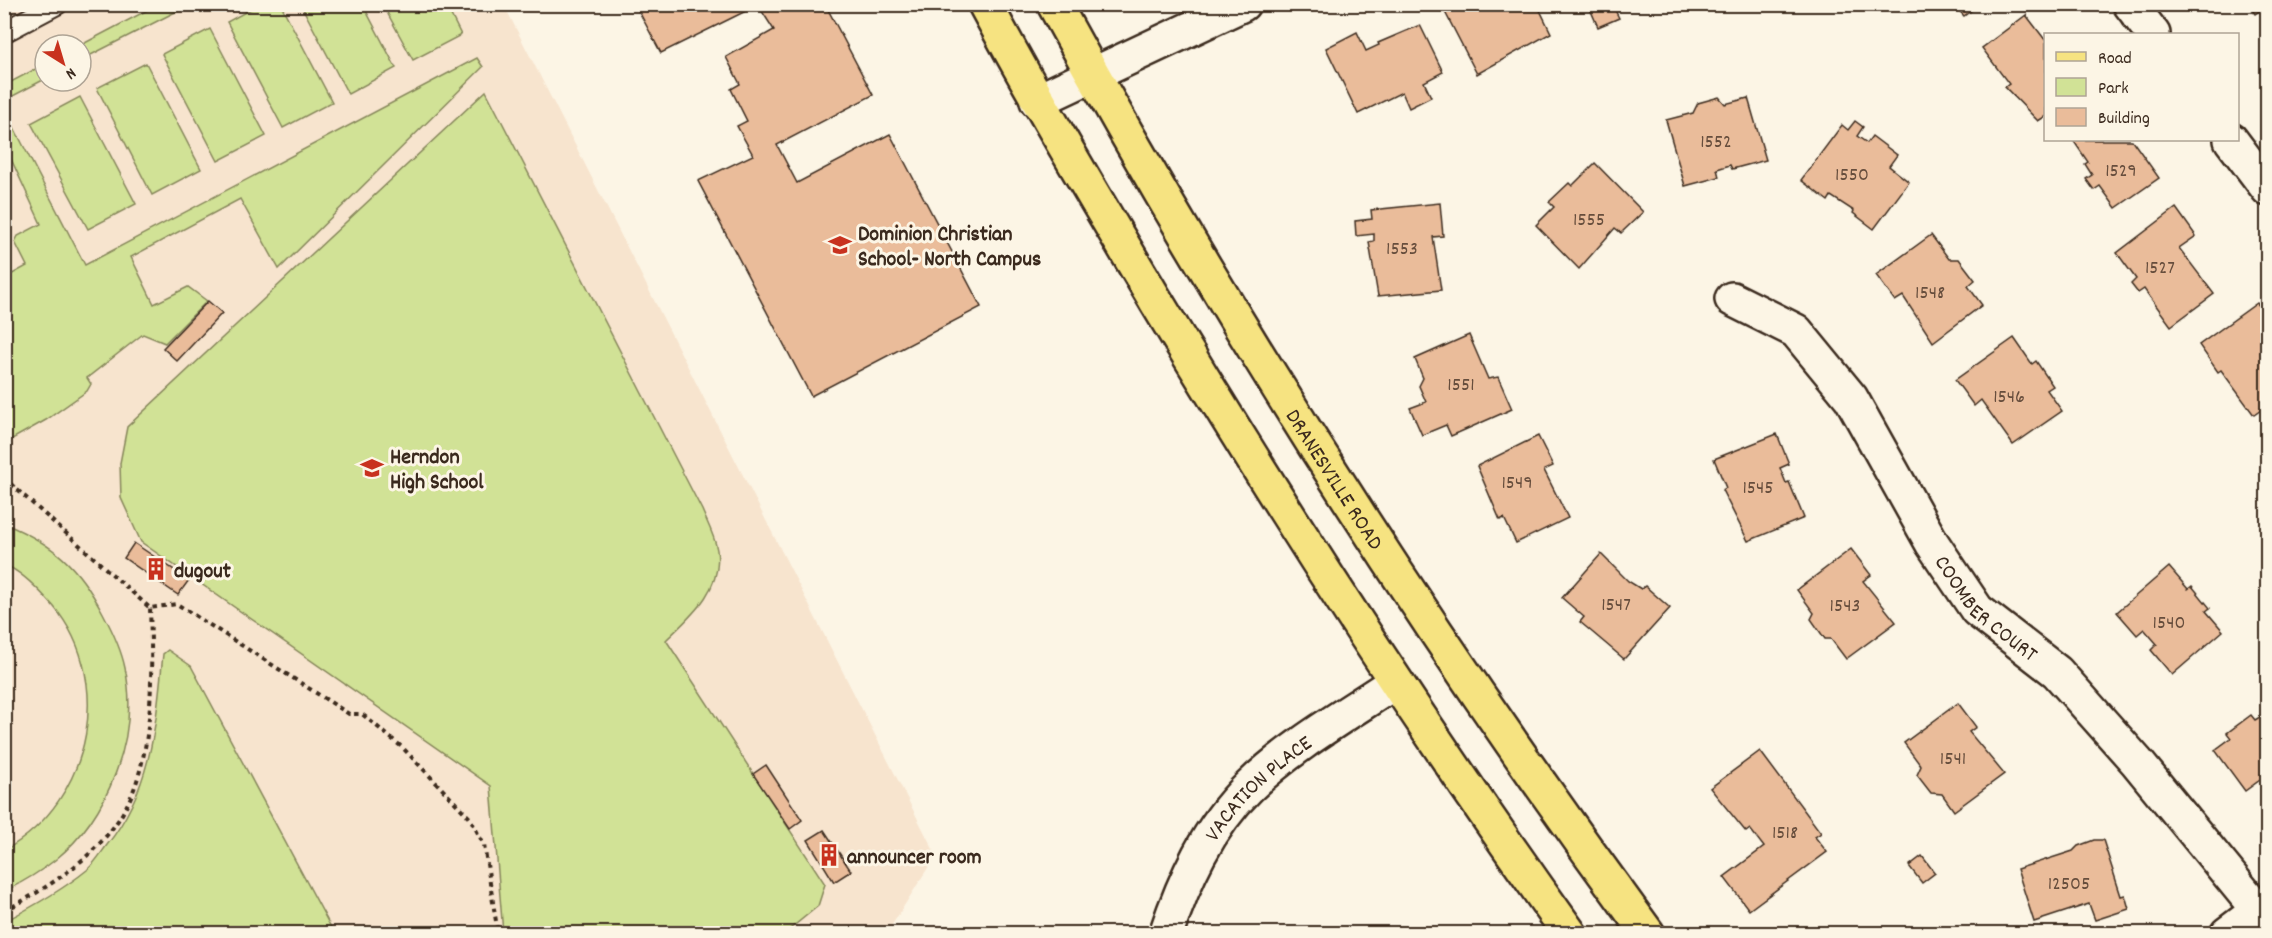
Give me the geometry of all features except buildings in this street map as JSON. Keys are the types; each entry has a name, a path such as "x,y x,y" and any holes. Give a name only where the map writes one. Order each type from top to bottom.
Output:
{"main road":[{"path":"986,4 1037,101 1223,412 1395,682 1570,933"},
{"name":"DRANESVILLE ROAD","path":"1054,4 1216,286 1387,558 1525,764 1648,933"}],"street":[{"path":"1037,101 1243,4"},
{"path":"2130,4 2152,33"},
{"path":"2232,141 2268,189"},
{"name":"COOMBER COURT","path":"1732,299 1796,332 1851,398 1932,543 1977,610 2057,672 2263,907"},
{"name":"VACATION PLACE","path":"1166,933 1186,878 1214,830 1250,787 1297,749 1395,682"},
{"path":"2227,933 2263,907"}],"lane":[{"path":"4,32 57,4"}],"path":[{"path":"4,478 150,608 152,684 143,755 127,806 94,850 44,890 4,911"},
{"path":"150,608 177,604 350,714 362,714 403,748 470,818 484,845 498,933"},
{"path":"835,933 840,929"}],"shaded area":[{"name":"Herndon High School","path":"5,5 504,5 936,855 887,933 5,934"}],"green space":[{"path":"159,4 189,5 93,54 93,39"},
{"path":"260,4 281,5 332,102 283,128 227,22"},
{"path":"301,5 363,5 396,68 348,94"},
{"path":"383,5 446,5 461,35 413,60"},
{"path":"210,29 266,136 218,161 162,54"},
{"path":"477,58 483,67 279,269 240,199 131,257 154,304 188,287 207,301 165,343 143,334 87,378 91,384 87,391 46,420 5,443 5,278 27,266 15,242 18,236 41,224 5,146 5,110 85,265"},
{"path":"146,63 201,169 152,195 97,88"},
{"path":"33,70 33,85 11,97 5,85"},
{"path":"486,91 713,535 718,564 710,589 695,611 666,640 825,884 818,906 785,933 503,933 491,786 141,542 121,498 120,463 127,427"},
{"path":"80,97 136,204 88,229 31,123"},
{"path":"5,524 37,540 63,558 94,597 119,646 125,668 128,721 115,773 90,821 74,842 55,860 5,891 5,850 35,828 59,801 76,769 86,734 88,698 83,663 69,629 38,589 22,575 5,565"},
{"path":"168,650 191,666 334,933 5,933 5,921 47,898 87,870 122,823 143,778 154,730 163,654"}],"place":[{"name":"Dominion Christian School- North Campus","path":"840,245"},
{"name":"Herndon High School","path":"372,468"},
{"name":"dugout","path":"156,569"},
{"name":"announcer room","path":"829,855"}]}
